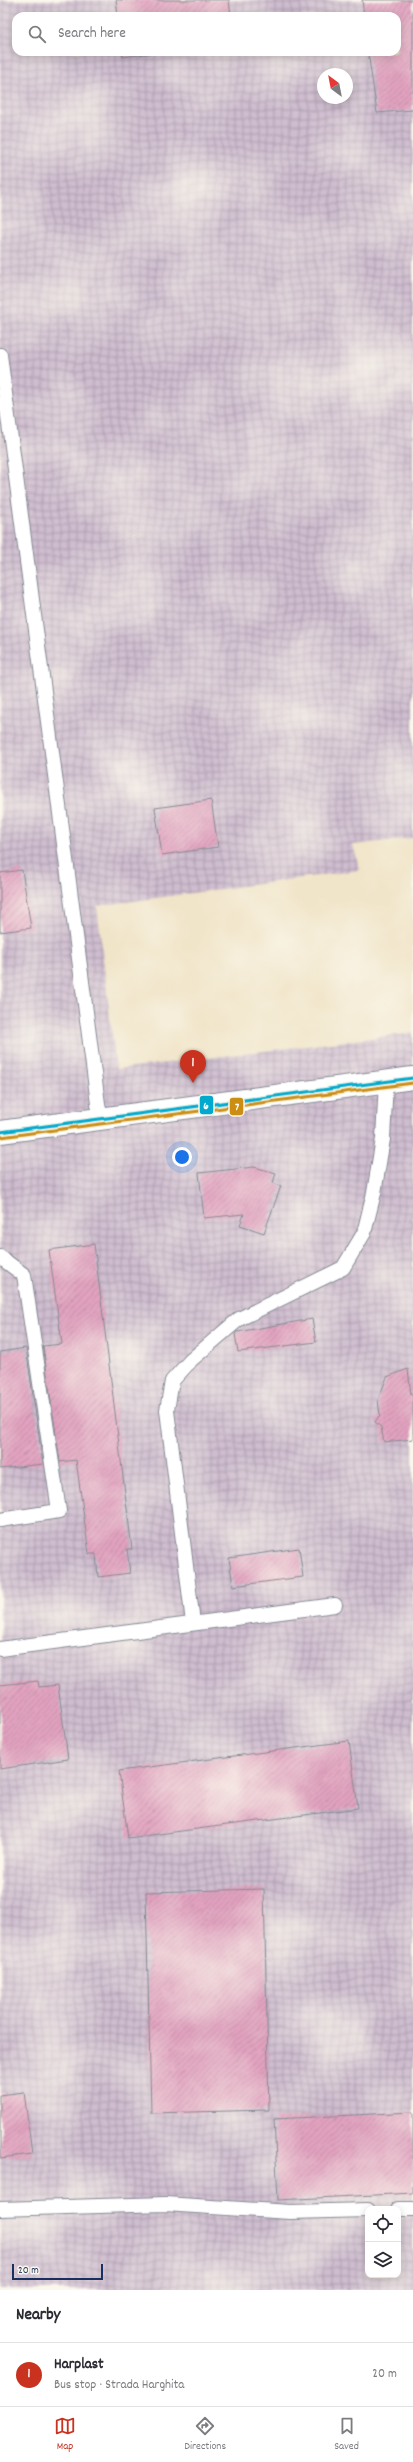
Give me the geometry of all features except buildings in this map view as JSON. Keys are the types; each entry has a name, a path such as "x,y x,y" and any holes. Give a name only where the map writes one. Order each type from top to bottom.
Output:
{"main road":[{"path":"0,1132 413,1078"}],"lane":[{"path":"0,355 100,1119"},
{"path":"193,1623 167,1410 172,1381 191,1360 239,1319 343,1268 364,1233 374,1193 383,1139 386,1082"},
{"path":"0,1256 24,1275 59,1511 0,1520"},
{"path":"0,1649 335,1605"},
{"path":"0,2209 165,2204 290,2212 365,2210"},
{"path":"401,2210 413,2209"}],"shaded area":[{"path":"0,0 413,0 413,838 353,845 360,870 97,906 116,1069 413,1033 413,2290 0,2290"}],"transit line":[{"name":"6","path":"0,1132 413,1078"},
{"name":"7","path":"1,1137 413,1083"}],"place":[{"name":"Harplast","path":"193,1083"}]}
